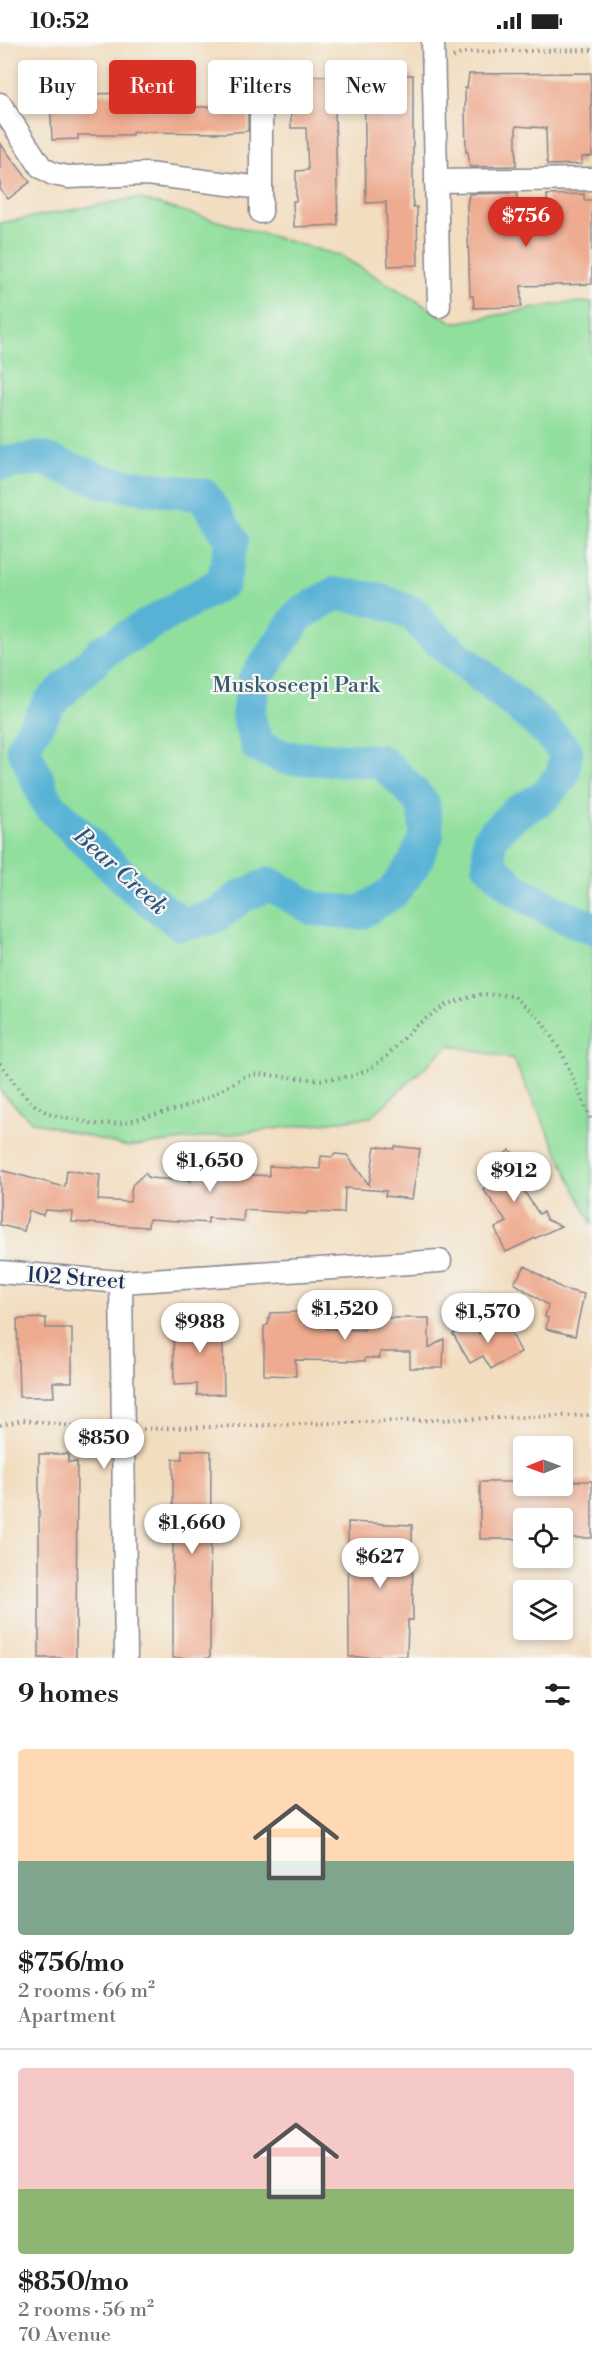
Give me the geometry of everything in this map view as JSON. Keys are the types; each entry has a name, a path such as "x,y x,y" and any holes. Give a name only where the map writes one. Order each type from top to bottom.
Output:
{"street":[{"path":"433,42 439,306"},
{"path":"0,104 41,167 53,174 68,177 147,174 261,188"},
{"path":"261,114 261,212"},
{"path":"436,181 592,179"},
{"name":"102 Street","path":"0,1272 122,1282 440,1261"},
{"path":"122,1282 126,1658"}],"path":[{"path":"434,76 451,58 467,52 592,50"},
{"path":"0,1064 21,1092 35,1106 49,1114 95,1124 120,1123 182,1108 211,1096 244,1077 258,1074 320,1080 353,1076 370,1069 387,1056 414,1027 447,1004 481,994 514,996 540,1019 562,1053 592,1122"},
{"path":"138,1430 592,1415"},
{"path":"0,1425 23,1420 108,1431"}],"green space":[{"name":"Muskoseepi Park","path":"137,198 341,256 454,323 564,303 592,302 592,1225 513,1059 449,1045 371,1117 127,1147 31,1121 0,1091 0,223"}],"building":[{"path":"591,73 592,156 582,157 582,164 547,165 546,128 516,126 516,166 470,167 468,152 466,152 465,112 465,88 467,88 469,74"},
{"path":"407,75 413,75 413,207 417,207 418,265 388,266 386,202 366,203 365,114 407,114"},
{"path":"313,76 325,76 325,114 335,114 338,225 294,227 293,201 296,201 296,171 308,170 306,128 291,128 291,114 313,114"},
{"path":"97,94 109,94 109,114 196,114 196,107 208,107 208,114 248,114 248,131 225,133 132,132 132,135 78,135 78,139 52,140 51,114 97,114"},
{"path":"0,143 30,182 8,199 0,189"},
{"path":"517,193 518,231 548,231 547,195 584,194 584,200 592,200 592,284 521,286 521,307 474,308 473,296 470,296 467,205 469,194"},
{"path":"375,1146 420,1149 412,1199 385,1196 386,1191 345,1188 344,1213 307,1212 307,1214 244,1210 243,1221 208,1218 208,1223 149,1219 148,1227 72,1222 73,1212 45,1210 43,1215 29,1211 24,1231 0,1225 0,1170 65,1187 67,1170 100,1175 98,1200 130,1202 132,1185 145,1173 149,1178 191,1181 192,1175 226,1178 226,1173 269,1176 269,1166 320,1169 321,1156 332,1157 335,1154 347,1155 369,1185"},
{"path":"510,1150 530,1177 520,1185 539,1214 543,1212 547,1220 561,1226 506,1252 495,1228 507,1222 483,1189 491,1184 481,1170"},
{"path":"525,1266 563,1289 584,1294 575,1336 546,1329 548,1318 545,1317 548,1305 514,1283"},
{"path":"364,1308 384,1308 384,1318 429,1318 429,1348 444,1339 443,1368 410,1368 410,1352 380,1352 380,1358 365,1358 365,1361 295,1360 296,1376 264,1375 264,1326 268,1325 270,1313 327,1311 327,1329 364,1330"},
{"path":"222,1314 224,1394 197,1395 197,1384 174,1385 173,1324 195,1324 195,1315"},
{"path":"46,1318 46,1328 72,1328 72,1382 53,1382 54,1397 19,1397 17,1319"},
{"path":"505,1320 521,1352 491,1369 483,1356 470,1363 453,1334 472,1322 479,1334"},
{"path":"182,1450 211,1451 210,1658 173,1658 173,1459 182,1459"},
{"path":"39,1454 68,1454 68,1462 77,1462 76,1658 39,1658"},
{"path":"573,1481 592,1481 592,1538 573,1538 573,1508 513,1508 513,1539 480,1539 480,1482 513,1482 513,1496 573,1496"},
{"path":"348,1522 412,1525 413,1620 408,1620 407,1656 349,1657"}],"waterway":[{"name":"Bear Creek","path":"0,464 41,458 109,483 203,495 232,540 223,582 103,651 49,704 23,747 48,804 137,890 181,924 214,917 241,897 270,884 314,909 360,913 393,892 414,864 427,835 423,804 380,761 286,758 257,746 248,715 254,681 299,615 335,594 375,599 413,613 428,632 540,724 566,752 563,774 544,797 514,814 489,839 489,864 513,888 556,913 592,928"}]}
